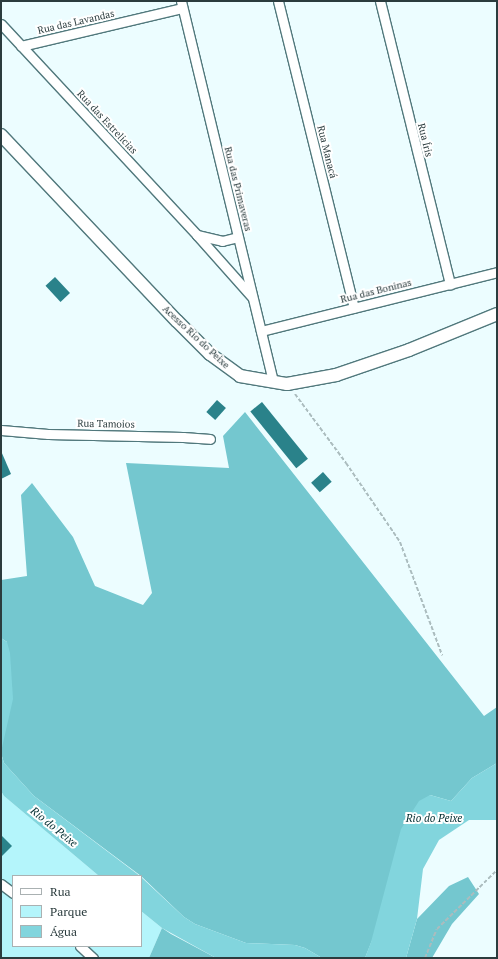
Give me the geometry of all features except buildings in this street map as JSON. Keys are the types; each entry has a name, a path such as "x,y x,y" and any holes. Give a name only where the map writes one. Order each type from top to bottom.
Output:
{"street":[{"name":"Rua Manacá","path":"278,1 354,308"},
{"name":"Rua Íris","path":"380,1 450,284"},
{"name":"Rua das Lavandas","path":"22,46 182,4"},
{"name":"Rua das Primaveras","path":"182,4 273,382"},
{"name":"Rua das Estrelicias","path":"1,24 197,235 253,299"},
{"name":"Acesso Rio do Peixe","path":"1,135 172,316 210,354 240,376 287,384 336,376 409,350 497,314"},
{"path":"197,235 222,241 238,237"},
{"name":"Rua das Boninas","path":"261,331 497,272"},
{"name":"Rua Tamoios","path":"1,430 48,434 210,439"},
{"path":"1,884 12,892"},
{"path":"81,947 94,958"}],"path":[{"path":"287,384 346,463 400,542 442,655"},
{"path":"425,958 437,929 497,870"}],"green space":[{"path":"1,791 4,796 98,875 12,875 12,947 142,947 142,912 162,928 149,958 1,958"}],"shaded area":[{"path":"245,412 484,716 497,707 497,763 472,778 451,801 430,795 365,958 322,958 305,948 295,945 246,943 195,924 184,917 142,877 142,875 140,875 34,796 4,763 1,753 7,642 1,638 1,580 27,576 21,495 32,483 73,537 95,586 143,605 152,593 126,463 229,468 223,436"},
{"path":"468,877 479,894 452,924 432,958 406,958 417,919 449,886"},
{"path":"162,928 171,934 216,958 149,958"}],"water":[{"path":"1,638 7,642 10,653 13,699 1,752"},
{"name":"Rio do Peixe","path":"1,753 4,763 34,796 139,875 98,875 4,796 1,791"},
{"name":"Rio do Peixe","path":"497,763 497,819 469,820 439,840 423,869 417,919 406,958 365,958 371,942 401,829 419,801 430,795 451,801 472,778"},
{"path":"142,878 184,917 195,924 246,943 295,945 305,948 322,958 216,958 162,928 142,912"}]}
